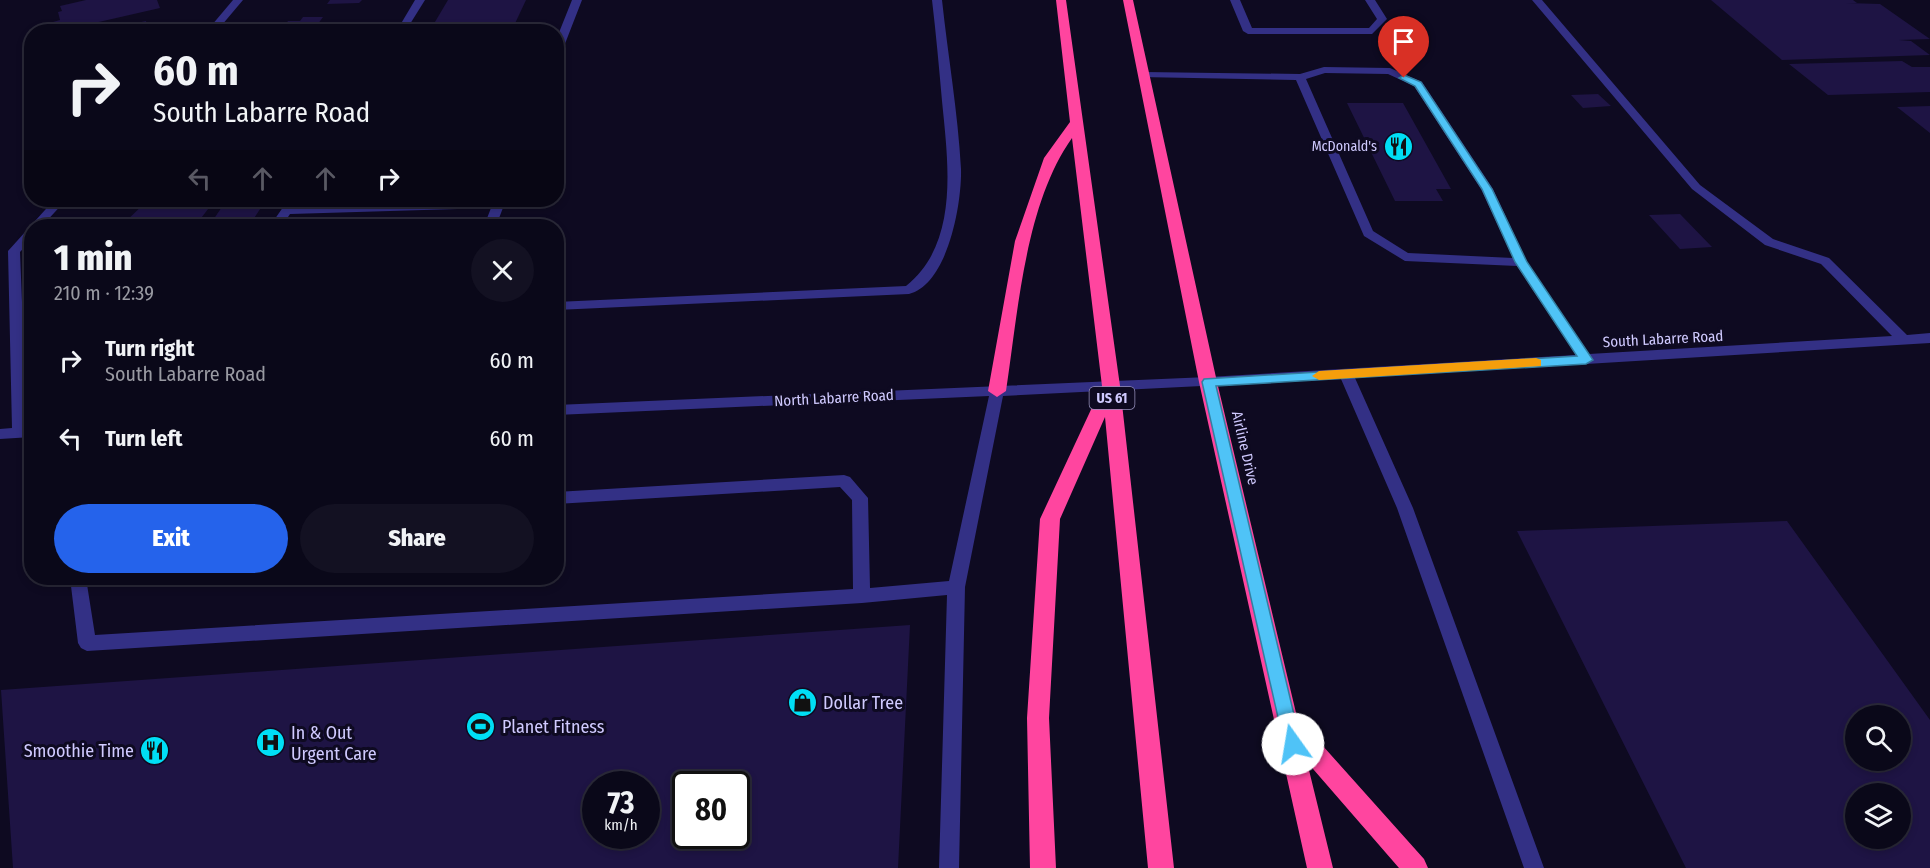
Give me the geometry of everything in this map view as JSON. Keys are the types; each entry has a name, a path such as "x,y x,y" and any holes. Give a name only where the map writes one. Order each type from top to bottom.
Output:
{"highway":[{"name":"US 61","path":"1061,0 1111,386 1161,868"},
{"name":"Airline Drive","path":"1128,0 1208,382 1320,868"},
{"path":"997,391 1022,241 1051,158 1077,122"},
{"path":"1043,868 1038,718 1050,519 1111,386"},
{"path":"1288,723 1415,868"}],"street":[{"path":"405,24 420,0"},
{"path":"564,33 577,0"},
{"path":"564,306 909,290 929,273 940,249 953,194 955,170 937,0"},
{"path":"1235,0 1248,31 1372,31 1382,19 1370,0"},
{"path":"1537,0 1696,187 1769,242 1825,261 1903,339"},
{"path":"216,24 231,2"},
{"path":"1144,75 1300,77 1324,70 1390,71 1418,84 1487,189 1521,262 1586,360"},
{"path":"1300,77 1368,233 1405,257 1521,262"},
{"path":"42,219 54,207"},
{"path":"281,219 289,207"},
{"path":"286,211 381,207"},
{"path":"24,240 14,252 24,402"},
{"name":"South Labarre Road","path":"1111,386 1586,360 1930,338"},
{"path":"1346,374 1405,508 1534,868"},
{"name":"North Labarre Road","path":"564,410 1111,386"},
{"path":"949,868 956,587 997,391"},
{"path":"0,434 24,432"},
{"path":"564,498 844,481 860,498 862,596"},
{"path":"79,585 87,643 862,596 956,587"}],"building":[{"path":"86,0 157,0 160,8 90,24 53,24 53,22 60,20 58,12 62,11 60,6"},
{"path":"330,0 362,0 359,3 327,4"},
{"path":"448,0 526,0 515,24 434,24"},
{"path":"1711,0 1853,0 1857,3 1846,3 1880,4 1930,39 1899,40 1911,41 1930,55 1782,60"},
{"path":"303,17 323,17 318,24 286,24 288,21 300,21"},
{"path":"146,21 147,24 131,24"},
{"path":"1902,61 1912,67 1930,67 1930,92 1828,95 1789,64"},
{"path":"1598,94 1611,106 1583,108 1571,95"},
{"name":"McDonald's","path":"1347,103 1403,103 1451,189 1436,189 1443,201 1395,201"},
{"path":"1930,106 1930,133 1897,107"},
{"path":"141,207 210,207 200,219 128,219"},
{"path":"222,207 261,207 254,219 214,219"},
{"path":"1680,214 1712,247 1680,249 1649,215"},
{"path":"1787,521 1930,720 1930,868 1686,868 1517,531"},
{"path":"910,625 898,868 13,868 1,690"}],"slow traffic":[{"path":"1319,376 1536,363"}],"place":[{"name":"McDonald's","path":"1398,146"},
{"name":"Dollar Tree","path":"802,703"},
{"name":"Planet Fitness","path":"481,727"},
{"name":"In & Out Urgent Care","path":"270,743"},
{"name":"Smoothie Time","path":"155,751"}],"route":[{"path":"1293,744 1208,382 1586,360 1521,262 1487,189 1418,84 1404,78"}]}
